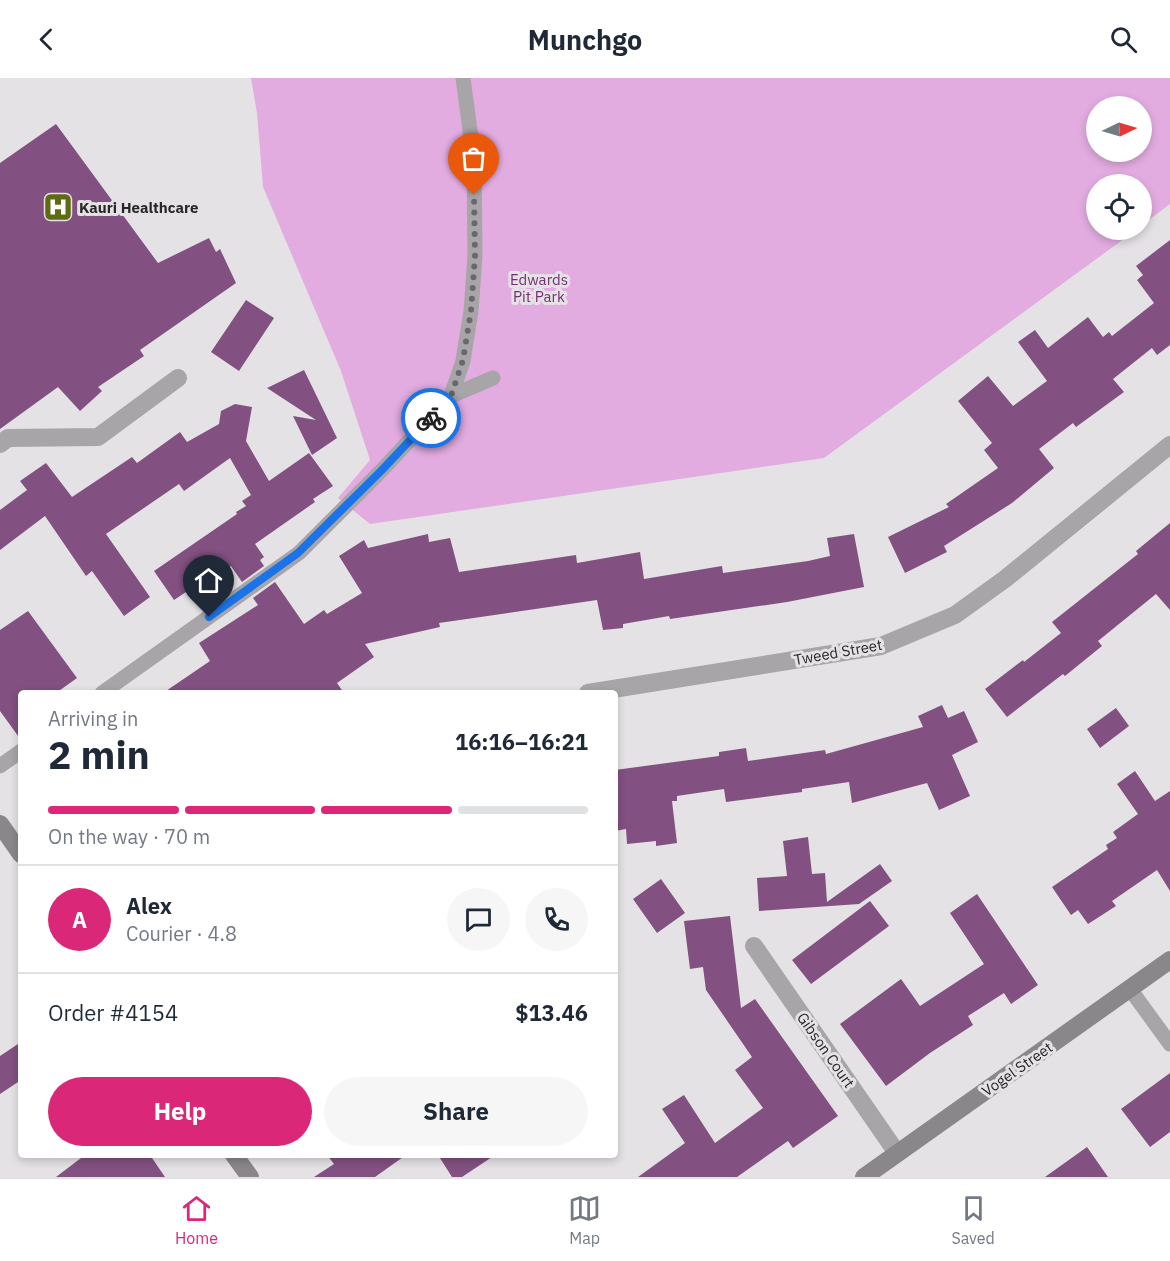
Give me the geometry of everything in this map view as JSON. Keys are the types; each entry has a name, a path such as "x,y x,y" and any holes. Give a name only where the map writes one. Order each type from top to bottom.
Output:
{"main road":[{"path":"0,824 18,850"},
{"name":"Vogel Street","path":"864,1177 1170,960"},
{"path":"236,1158 250,1177"}],"street":[{"path":"0,444 8,438 98,438 178,378"},
{"name":"Tweed Street","path":"607,690 881,646 920,631 955,615 1005,579 1170,445"},
{"name":"Gibson Court","path":"754,946 897,1154"}],"lane":[{"path":"451,396 463,360 471,311 475,256 474,160 463,78"},
{"path":"106,690 298,553 381,471 451,396 493,378"},
{"path":"0,766 18,753"},
{"path":"1130,988 1170,1044"}],"green space":[{"name":"Edwards Pit Park","path":"251,78 1170,78 1170,204 1152,218 1152,174 1086,174 1086,240 1122,240 824,458 370,524 338,498 370,460 341,371 263,187 257,113"}],"building":[{"path":"56,124 158,263 209,238 216,252 220,249 236,283 140,350 144,356 98,387 102,391 80,411 58,387 0,429 0,163"},
{"path":"1170,240 1170,345 1157,355 1152,348 1113,379 1124,392 1076,427 1073,423 1039,449 1054,468 1012,503 944,546 947,552 905,573 888,537 949,507 946,504 998,468 984,450 992,443 958,401 988,376 1013,406 1047,381 1018,342 1035,330 1048,348 1088,317 1103,337 1109,332 1112,336 1154,303 1137,280 1143,275 1136,266"},
{"path":"246,300 274,318 239,371 211,352"},
{"path":"304,370 337,438 312,455 293,416 316,420 267,388"},
{"path":"235,404 252,407 246,441 269,481 309,453 333,486 313,499 315,502 255,544 264,557 260,560 264,566 242,582 231,566 191,593 189,590 174,600 154,571 246,506 242,501 251,495 230,458 184,491 179,484 106,534 150,597 124,616 92,571 86,576 45,516 0,550 0,510 27,490 20,481 46,463 72,497 132,457 137,463 180,432 187,442 219,424 221,411"},
{"path":"1170,523 1170,610 1156,594 1098,641 1102,646 1065,676 1063,674 1007,717 985,689 1061,633 1052,622 1138,554 1136,551"},
{"path":"428,534 429,542 450,538 459,572 576,555 577,563 640,552 644,579 722,566 723,573 808,561 830,556 827,538 854,534 864,587 787,602 670,619 669,616 623,624 623,628 603,630 597,600 439,623 440,627 365,644 374,657 337,683 342,690 167,690 210,661 199,643 258,605 253,598 275,582 304,624 324,610 327,614 362,593 339,556 364,540 368,548"},
{"path":"28,611 77,678 60,690 18,690 18,736 0,711 0,630"},
{"path":"942,705 948,718 964,711 978,742 952,755 970,796 939,810 927,783 852,803 849,782 802,789 802,792 726,802 724,789 677,796 677,801 672,801 677,843 656,846 656,841 627,844 626,829 618,830 618,770 719,756 719,752 746,748 748,761 825,750 826,754 923,727 918,716"},
{"path":"1116,708 1129,726 1100,748 1087,729"},
{"path":"1135,771 1155,801 1170,791 1170,891 1157,870 1112,901 1116,906 1088,924 1078,910 1071,915 1052,887 1108,849 1106,845 1117,838 1113,832 1138,814 1117,784"},
{"path":"808,837 812,874 825,873 827,902 880,864 892,881 859,904 759,911 757,878 787,876 783,841"},
{"path":"661,879 685,913 657,933 633,899"},
{"path":"977,894 1038,985 1011,1004 1004,993 968,1016 973,1025 886,1086 840,1024 901,979 920,1006 984,964 950,913"},
{"path":"870,901 889,926 811,984 792,960"},
{"path":"730,916 741,1008 755,999 838,1116 793,1148 788,1141 737,1177 638,1177 685,1143 662,1109 684,1095 715,1143 763,1108 735,1070 752,1057 706,990 703,967 690,969 684,921"},
{"path":"18,1044 18,1082 0,1094 0,1056"},
{"path":"1170,1073 1170,1132 1150,1147 1121,1109"},
{"path":"1087,1147 1108,1177 1045,1177"},
{"path":"81,1158 152,1158 165,1177 56,1177"},
{"path":"329,1158 402,1158 375,1177 314,1177 334,1164"},
{"path":"440,1158 490,1158 462,1177 452,1177"}],"way so far":[{"path":"431,418 451,396 463,360 471,311 475,256 474,195"}],"place":[{"name":"Kauri Healthcare","path":"58,207"}],"route":[{"path":"209,617 298,553 431,418"}]}
